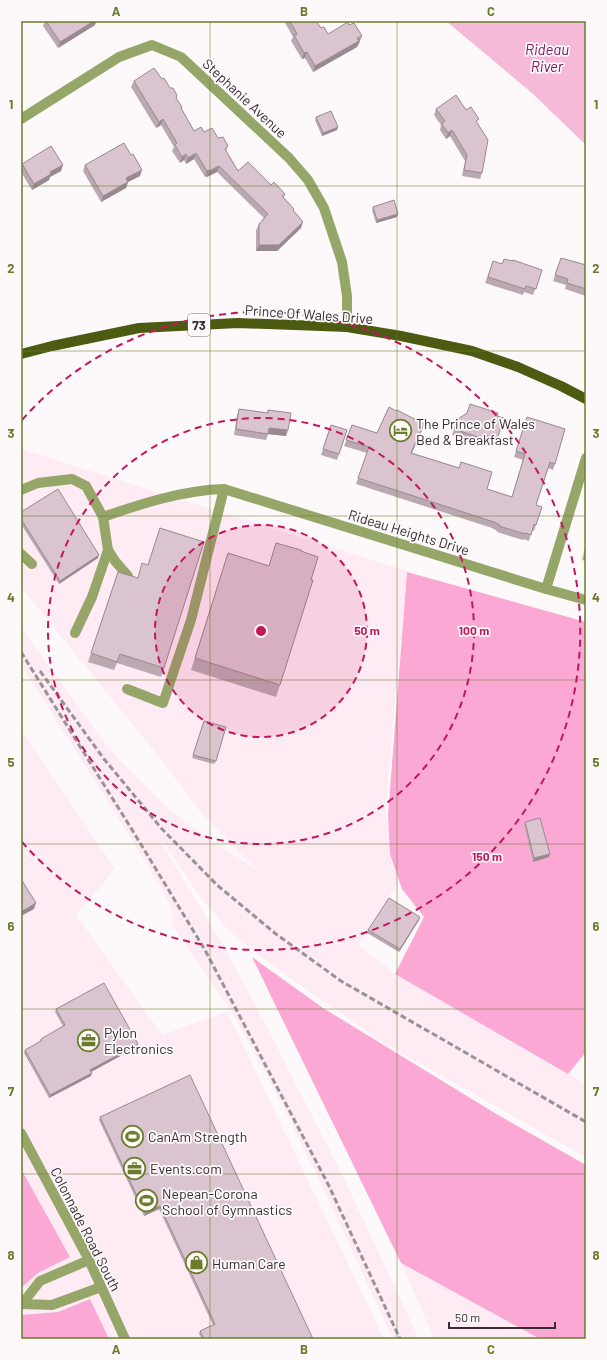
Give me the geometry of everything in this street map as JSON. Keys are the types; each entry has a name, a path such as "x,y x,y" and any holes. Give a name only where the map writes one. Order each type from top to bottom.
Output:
{"main road":[{"name":"Prince Of Wales Drive","path":"21,354 140,328 238,323 347,327 401,336 472,351 518,367 586,399"}],"street":[{"name":"Stephanie Avenue","path":"21,119 119,57 152,45 181,57 289,158 308,180 324,208 342,262 347,296 347,327"},
{"path":"546,589 586,458"},
{"path":"21,490 38,483 72,479 86,486 103,517 108,550 128,576"},
{"name":"Rideau Heights Drive","path":"103,517 141,504 208,489 224,489 546,589 586,600"},
{"path":"127,689 162,703 191,620 224,489"},
{"path":"75,633 92,598 108,550"},
{"path":"21,554 32,564"},
{"name":"Colonnade Road South","path":"21,1133 89,1260 125,1339"},
{"path":"21,1304 40,1281 89,1260"},
{"path":"21,1304 52,1305 102,1287"}],"shaded area":[{"path":"21,449 407,571 385,812 398,883 358,945 395,974 586,1084 586,1157 385,1044 276,968 235,936 200,897 163,841 161,843 222,943 269,1031 345,1181 419,1339 393,1339 318,1177 284,1108 235,1017 172,924 172,909 161,888 21,665 21,627 96,731 117,757 170,810 215,843 258,871 203,815 164,763 21,587"},
{"path":"407,572 586,622 586,1052 568,1074 395,974 424,917 402,889 390,854 388,815"},
{"path":"21,730 115,869 76,915 162,1035 227,1012 384,1339 21,1339"},
{"path":"252,957 323,1008 498,1115 586,1165 586,1339 540,1339 401,1263"},
{"path":"21,1169 70,1257 38,1273 21,1288"},
{"path":"401,1263 540,1339 435,1339"},
{"path":"90,1299 109,1339 21,1339 21,1315 58,1312"}],"water":[{"name":"Rideau River","path":"446,21 586,21 586,145 532,93"}],"building":[{"path":"46,21 94,21 60,42"},
{"path":"290,21 316,21 321,28 324,27 328,34 348,22 349,25 354,23 362,36 357,38 359,41 315,66 307,52 304,53 294,35 297,34"},
{"path":"154,68 162,79 164,78 170,88 173,88 177,95 176,98 194,131 201,127 204,132 212,128 218,138 223,137 228,146 225,149 238,171 248,162 271,185 274,182 285,194 282,196 303,222 279,245 259,245 259,224 268,214 219,166 207,171 196,153 188,158 186,154 182,157 175,145 177,143 163,119 159,122 134,81"},
{"path":"456,95 466,110 471,107 479,119 476,121 488,140 482,173 464,170 467,155 452,130 448,133 442,124 445,121 436,109"},
{"path":"331,111 338,127 323,133 316,117"},
{"path":"124,143 131,155 133,154 142,170 126,178 128,182 103,196 85,165"},
{"path":"51,146 63,165 50,172 51,174 34,184 22,164"},
{"path":"394,200 398,214 377,220 373,207"},
{"path":"561,258 586,265 586,289 567,283 568,279 555,275"},
{"path":"504,259 513,260 542,270 536,289 526,286 525,289 488,277 493,261 502,264"},
{"path":"470,404 498,413 497,416 504,418 497,439 485,435 484,439 454,429 458,419 467,413"},
{"path":"389,407 424,424 411,453 459,468 461,462 492,472 487,489 512,497 525,454 516,451 527,417 565,429 555,464 550,462 536,505 542,507 536,525 534,524 531,535 499,526 500,525 494,522 358,478 369,447 346,440 352,425 377,433"},
{"path":"239,409 268,413 268,410 291,413 288,430 269,428 268,434 236,429"},
{"path":"331,425 347,430 339,454 323,449"},
{"path":"58,489 99,555 60,581 21,519 21,512"},
{"path":"160,528 204,542 164,668 120,654 117,662 91,653 118,572 138,578 142,563 148,565"},
{"path":"276,543 301,550 318,557 311,580 313,580 280,685 195,658 228,553 269,566"},
{"path":"204,721 226,727 216,761 193,755"},
{"path":"540,818 550,854 534,858 525,822"},
{"path":"21,879 36,903 21,912"},
{"path":"389,898 420,917 400,949 368,930"},
{"name":"Pylon Electronics","path":"104,983 138,1044 90,1070 92,1073 50,1095 25,1050 65,1025 56,1009"},
{"path":"190,1075 313,1339 204,1339 200,1331 215,1324 160,1206 145,1213 100,1117"}],"railway":[{"path":"21,652 205,950 329,1186 400,1339"},
{"path":"40,671 104,759 162,829 217,885 276,934 341,981 586,1122"}],"place":[{"name":"The Prince of Wales Bed & Breakfast","path":"400,431"},
{"name":"Pylon Electronics","path":"88,1040"},
{"name":"CanAm Strength","path":"132,1136"},
{"name":"Events.com","path":"134,1168"},
{"name":"Nepean-Corona School of Gymnastics","path":"147,1201"},
{"name":"Human Care","path":"196,1263"}]}
